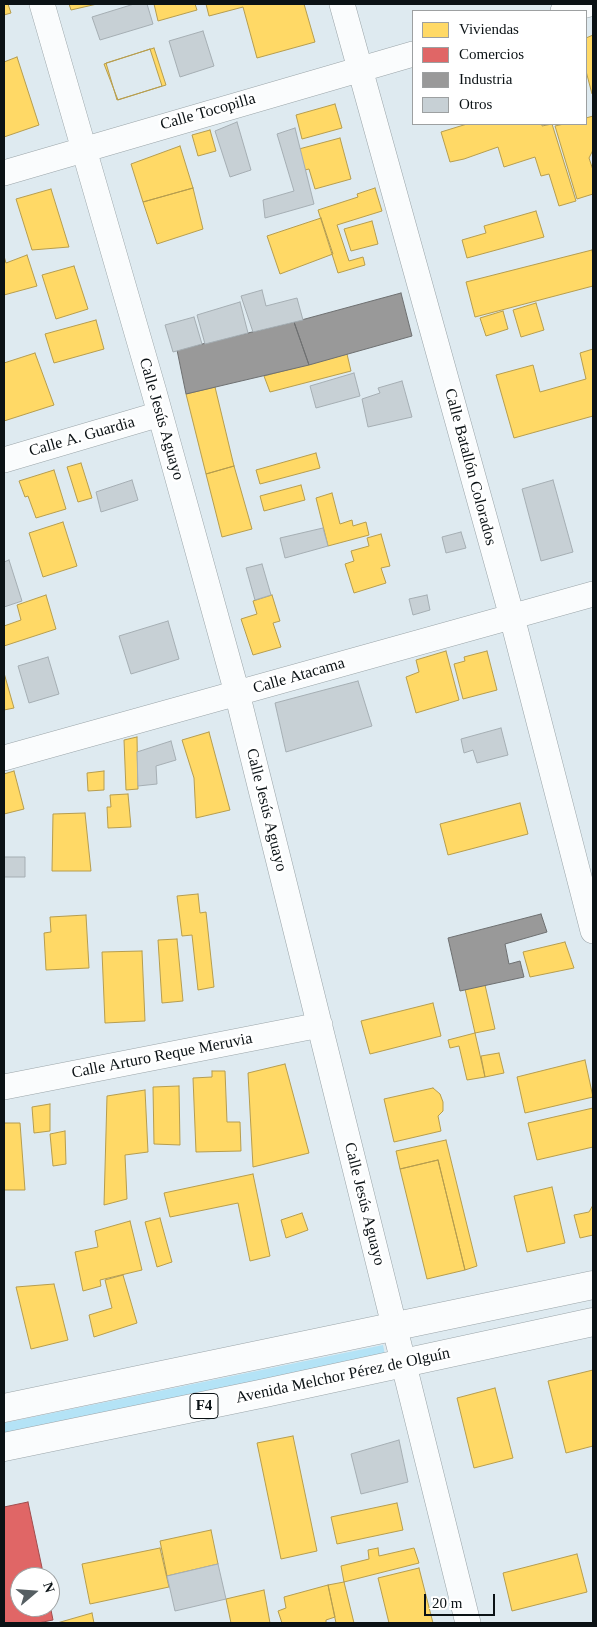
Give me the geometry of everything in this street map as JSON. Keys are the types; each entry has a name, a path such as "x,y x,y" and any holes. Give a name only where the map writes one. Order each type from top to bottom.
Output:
{"highway":[{"name":"F4","path":"4,1408 593,1285"},
{"name":"Avenida Melchor Pérez de Olguín","path":"4,1447 404,1364 593,1322"}],"street":[{"name":"Calle Jesús Aguayo","path":"42,4 160,414 237,693 468,1623"},
{"name":"Calle Batallón Colorados","path":"342,4 512,616 593,932"},
{"path":"567,10 590,4"},
{"name":"Calle Tocopilla","path":"4,172 412,54"},
{"name":"Calle A. Guardia","path":"4,460 160,414"},
{"name":"Calle Atacama","path":"4,758 593,594"},
{"name":"Calle Arturo Reque Meruvia","path":"4,1087 320,1025"}],"shaded area":[{"path":"383,1345 385,1355 4,1434 4,1423"}],"building: Viviendas":[{"path":"4,4 8,4 11,13 4,15"},
{"path":"69,4 97,4 71,10"},
{"path":"154,4 195,4 197,10 158,21"},
{"path":"206,4 304,4 315,42 257,58 243,7 209,16"},
{"path":"593,35 593,94 587,75 587,38"},
{"path":"154,48 166,85 117,100 106,63"},
{"path":"150,49 162,86 118,100 104,64"},
{"path":"17,57 39,125 4,137 4,62"},
{"path":"335,104 342,128 302,139 296,115"},
{"path":"593,116 593,150 589,158 593,170 593,194 577,199 555,126 587,125 587,118"},
{"path":"464,125 552,125 576,201 559,206 549,174 541,176 535,157 504,167 498,147 450,162 441,132"},
{"path":"210,130 216,151 198,156 192,135"},
{"path":"340,138 351,179 315,189 309,169 305,170 299,149"},
{"path":"180,146 193,188 143,202 131,164"},
{"path":"193,188 203,229 157,244 143,202"},
{"path":"375,188 382,211 337,225 349,261 363,257 365,265 338,273 318,210 358,197 357,194"},
{"path":"51,189 69,247 32,250 16,199"},
{"path":"536,211 544,237 467,258 462,240 486,233 484,226"},
{"path":"321,218 333,254 280,274 267,236"},
{"path":"372,221 378,244 351,251 344,229"},
{"path":"592,250 593,286 475,317 466,282"},
{"path":"27,255 37,286 4,295 4,256 6,263"},
{"path":"74,266 88,309 56,319 42,275"},
{"path":"536,303 544,330 521,337 513,310"},
{"path":"503,311 508,329 486,336 480,318"},
{"path":"96,320 104,349 54,363 45,334"},
{"path":"593,349 593,416 514,438 496,375 533,365 540,392 586,379 580,353"},
{"path":"35,353 54,405 4,421 4,363"},
{"path":"347,354 351,371 270,392 264,376"},
{"path":"215,387 234,466 206,474 186,394"},
{"path":"316,453 320,468 260,484 256,470"},
{"path":"81,463 92,498 78,502 67,467"},
{"path":"234,466 252,529 222,537 206,474"},
{"path":"54,470 66,509 36,518 28,496 25,497 19,481"},
{"path":"301,485 305,500 264,511 260,496"},
{"path":"332,493 340,524 352,520 353,526 366,522 369,535 328,546 316,498"},
{"path":"63,522 77,566 43,577 29,533"},
{"path":"381,534 390,566 381,568 386,583 354,593 345,564 354,561 351,551 369,546 367,538"},
{"path":"46,595 56,629 4,646 4,626 21,620 17,605"},
{"path":"272,595 280,621 273,623 281,647 253,655 241,619 257,614 253,601"},
{"path":"446,651 459,700 416,713 406,677 419,672 416,660"},
{"path":"487,651 497,690 463,699 454,664 465,661 464,657"},
{"path":"4,673 14,708 4,710"},
{"path":"209,732 230,810 196,818 194,778 182,740"},
{"path":"137,737 138,789 126,790 124,740"},
{"path":"14,771 24,809 4,814 4,774"},
{"path":"104,771 104,790 88,791 87,773"},
{"path":"128,794 131,827 108,828 107,807 111,807 110,795"},
{"path":"520,803 528,834 448,855 440,824"},
{"path":"85,813 91,871 52,871 53,814"},
{"path":"198,894 200,913 206,912 214,987 198,990 192,935 182,936 177,896"},
{"path":"86,915 89,968 46,970 44,933 51,932 50,917"},
{"path":"177,939 183,1001 162,1003 158,940"},
{"path":"565,942 574,968 530,977 523,952"},
{"path":"142,951 145,1021 105,1023 102,952"},
{"path":"485,985 495,1029 475,1033 465,989"},
{"path":"433,1003 441,1036 370,1054 361,1021"},
{"path":"475,1033 485,1077 467,1080 459,1046 450,1048 448,1040"},
{"path":"499,1053 504,1073 485,1077 481,1056"},
{"path":"585,1060 593,1097 525,1113 517,1077"},
{"path":"285,1064 309,1153 253,1167 248,1073"},
{"path":"212,1071 225,1071 227,1122 240,1122 241,1151 196,1152 193,1078 212,1077"},
{"path":"179,1086 180,1145 154,1144 153,1087"},
{"path":"433,1088 440,1094 443,1102 443,1111 438,1116 441,1131 394,1142 384,1099"},
{"path":"145,1090 148,1152 125,1155 127,1199 104,1205 107,1096"},
{"path":"50,1104 50,1131 34,1133 32,1107"},
{"path":"593,1108 593,1147 537,1160 528,1123"},
{"path":"4,1123 20,1123 25,1190 4,1190"},
{"path":"65,1131 66,1164 53,1166 50,1134"},
{"path":"446,1140 477,1266 465,1270 438,1160 400,1169 396,1151"},
{"path":"438,1160 465,1270 427,1279 400,1169"},
{"path":"253,1174 270,1256 250,1261 238,1203 170,1217 164,1193"},
{"path":"552,1187 565,1243 527,1252 514,1196"},
{"path":"593,1205 593,1235 580,1238 574,1215 589,1212"},
{"path":"302,1213 308,1230 286,1238 281,1220"},
{"path":"160,1218 172,1262 157,1267 145,1222"},
{"path":"130,1221 142,1270 100,1280 101,1286 83,1291 75,1252 98,1247 95,1231"},
{"path":"123,1275 137,1323 94,1337 89,1315 112,1308 105,1280"},
{"path":"54,1284 68,1340 31,1349 16,1287"},
{"path":"593,1370 593,1446 566,1453 548,1381"},
{"path":"495,1388 513,1458 474,1468 457,1398"},
{"path":"293,1436 317,1551 281,1559 257,1443"},
{"path":"397,1503 403,1530 337,1544 331,1517"},
{"path":"211,1530 218,1564 167,1576 160,1541"},
{"path":"160,1548 169,1587 90,1604 82,1564"},
{"path":"378,1548 379,1556 414,1548 419,1563 344,1582 341,1566 369,1559 368,1550"},
{"path":"577,1554 587,1592 512,1611 503,1573"},
{"path":"419,1568 433,1623 389,1623 378,1578"},
{"path":"344,1582 354,1623 336,1623 328,1585"},
{"path":"328,1585 335,1617 326,1620 326,1623 282,1623 278,1611 286,1608 284,1597"},
{"path":"264,1590 270,1623 231,1623 226,1599"},
{"path":"92,1613 94,1623 57,1623"}],"building: Comercios":[{"path":"28,1502 42,1567 10,1567 10,1617 52,1617 53,1620 38,1623 4,1623 4,1507"}],"building: Industria":[{"path":"401,293 412,336 309,365 294,322"},
{"path":"294,322 309,365 186,394 177,350"},
{"path":"541,914 547,932 505,944 509,964 520,961 524,977 460,991 448,938"}],"building: Otros":[{"path":"134,4 147,4 153,24 100,40 92,17"},
{"path":"203,31 214,66 180,77 169,41"},
{"path":"237,122 251,170 230,177 215,131"},
{"path":"295,128 314,204 265,218 263,200 294,191 277,134"},
{"path":"262,290 266,306 297,298 303,320 253,332 241,296"},
{"path":"240,302 248,333 205,344 197,315"},
{"path":"194,317 202,344 173,352 165,325"},
{"path":"354,373 360,396 316,408 310,386"},
{"path":"402,381 412,417 368,427 362,399 380,393 378,388"},
{"path":"132,480 138,500 101,512 96,492"},
{"path":"553,480 573,552 541,561 522,489"},
{"path":"323,528 328,546 285,558 280,538"},
{"path":"461,532 466,548 446,553 442,537"},
{"path":"9,560 22,601 4,607 4,562"},
{"path":"262,564 271,595 255,600 246,568"},
{"path":"427,595 430,610 413,615 409,599"},
{"path":"168,621 179,659 131,674 119,636"},
{"path":"48,657 59,694 29,703 18,666"},
{"path":"358,681 372,726 286,752 275,703"},
{"path":"501,728 508,755 477,763 473,750 464,753 461,739"},
{"path":"171,741 176,760 156,766 157,784 138,786 137,752"},
{"path":"4,857 25,857 25,877 4,877"},
{"path":"399,1440 408,1482 361,1494 351,1454"},
{"path":"218,1564 226,1599 175,1611 167,1576"}]}
